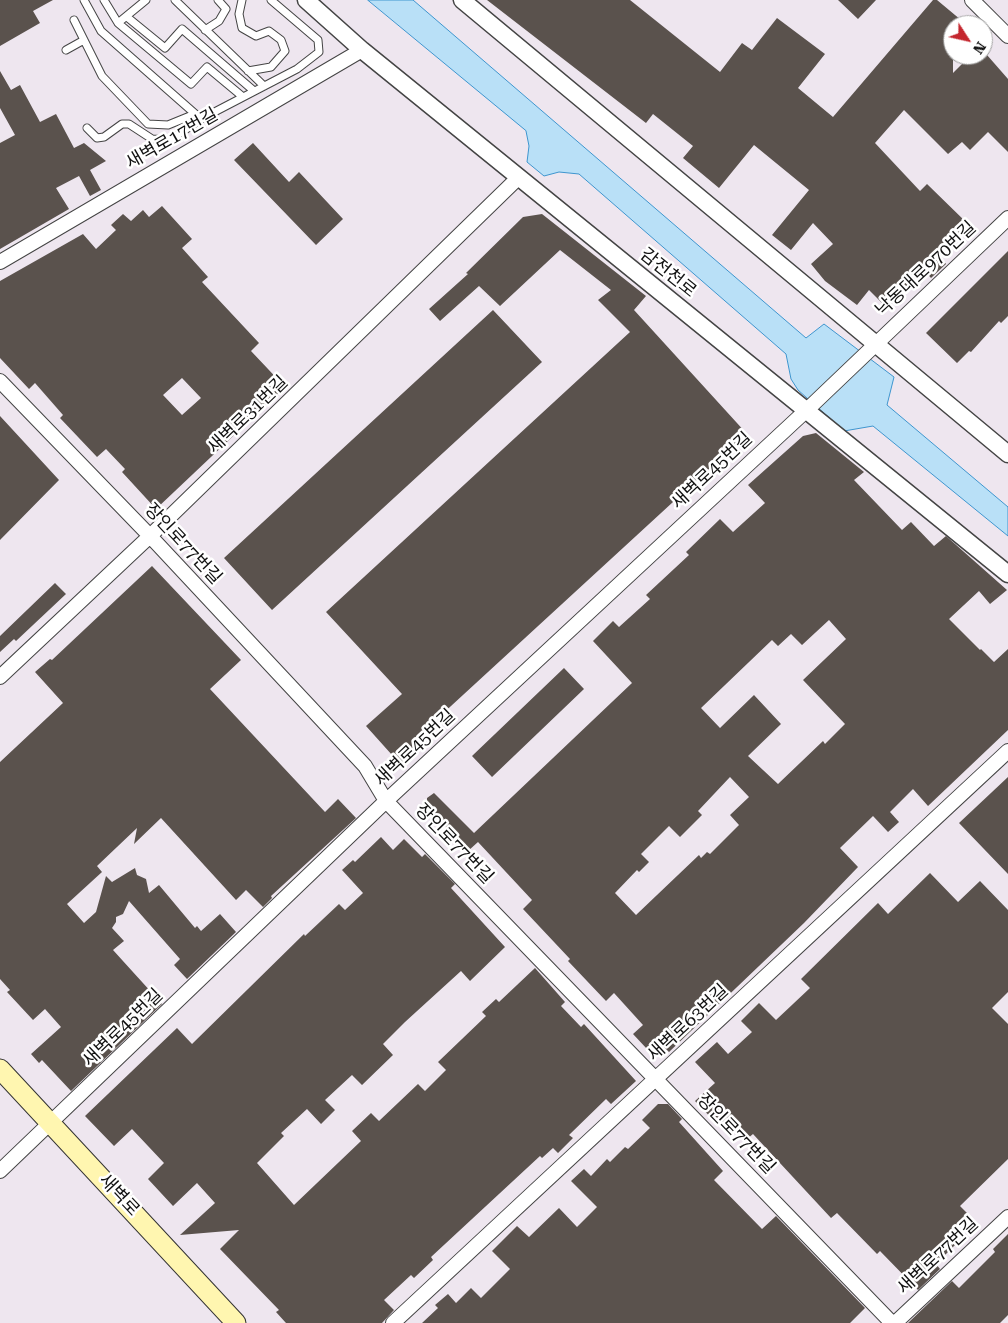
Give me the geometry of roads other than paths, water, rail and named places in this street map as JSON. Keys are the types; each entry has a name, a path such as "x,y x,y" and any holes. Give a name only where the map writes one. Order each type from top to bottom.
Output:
{"main road":[{"name":"새벽로","path":"0,1069 236,1323"}],"street":[{"name":"감전천로","path":"306,0 362,50 808,408 1008,574"},
{"path":"462,0 872,345 1008,454"},
{"path":"972,0 1008,36"},
{"name":"새벽로17번길","path":"0,262 362,50"},
{"name":"새벽로31번길","path":"0,677 150,536 519,177"},
{"name":"낙동대로970번길","path":"808,408 872,345 1008,218"},
{"name":"장인로77번길","path":"0,381 150,536 365,766 386,801 894,1323"},
{"name":"새벽로45번길","path":"0,1171 386,801 808,408"},
{"name":"새벽로63번길","path":"393,1323 1008,752"},
{"name":"새벽로77번길","path":"894,1323 1008,1217"}],"lane":[{"path":"84,0 101,30 198,116"},
{"path":"104,0 118,23 191,84 207,67 243,97"},
{"path":"118,23 146,0"},
{"path":"174,0 264,86"},
{"path":"205,30 219,21 226,9 218,0"},
{"path":"242,0 239,14 242,28 256,36 269,32 282,40 285,51 271,67 248,71"},
{"path":"74,20 102,76 148,124 168,125 198,116 243,97 297,69 319,52 318,40 271,0"},
{"path":"127,17 165,48 182,29 254,91"},
{"path":"66,50 84,40"},
{"path":"87,128 97,138 104,137 122,124 129,124 152,139 170,140 198,116"}],"water":[{"path":"368,0 413,0 806,338 824,324 894,377 887,405 1008,507 1008,536 873,426 844,431 798,390 791,379 786,354 579,174 559,172 544,176 527,162 529,146 526,131"}]}
